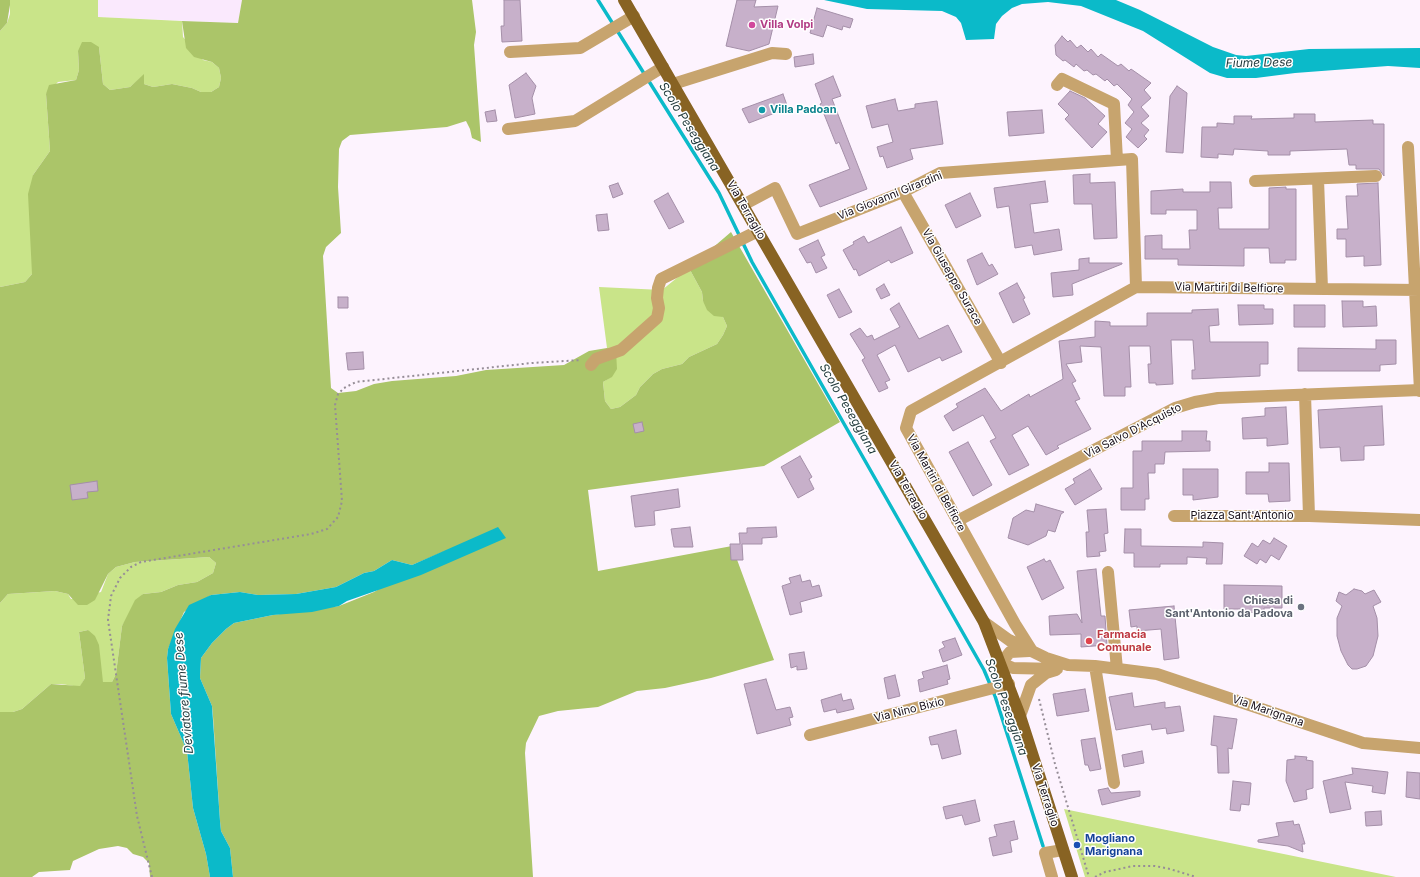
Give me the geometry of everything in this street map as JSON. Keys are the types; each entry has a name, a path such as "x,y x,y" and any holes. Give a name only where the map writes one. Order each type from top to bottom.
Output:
{"main road":[{"name":"Via Terraglio","path":"624,0 743,206 753,234 984,622 1001,663 1004,686 1020,716 1072,877"}],"street":[{"path":"510,52 580,48 634,16"},
{"path":"673,84 772,53 786,54"},
{"path":"508,129 575,121 663,67"},
{"path":"1057,85 1062,79 1114,104 1117,160"},
{"path":"1408,147 1418,290 1420,390"},
{"name":"Via Giovanni Girardini","path":"743,206 775,188 797,234 903,192 940,173 1132,159 1136,287"},
{"path":"1255,181 1376,176"},
{"path":"1318,179 1322,289"},
{"name":"Via Giuseppe Surace","path":"903,192 1001,363"},
{"path":"593,362 621,350 657,318 659,308 657,298 658,288 662,279 753,234"},
{"name":"Via Martiri di Belfiore","path":"1032,651 957,522 906,428 911,411 1001,363 1136,287 1418,290"},
{"name":"Via Salvo D'Acquisto","path":"957,522 1175,408 1195,402 1218,398 1420,390"},
{"name":"Piazza Sant'Antonio","path":"1305,394 1309,516"},
{"name":"Piazza Sant'Antonio","path":"1174,516 1309,516 1420,520"},
{"path":"1108,572 1117,669"},
{"name":"Via Marignana","path":"984,622 1009,640 1063,667"},
{"name":"Via Marignana","path":"1032,651 1010,652 1001,663 1013,668 1095,666 1156,674 1363,743 1420,748"},
{"path":"1095,666 1114,783"},
{"name":"Via Marignana","path":"1020,716 1031,685 1046,673 1063,667"},
{"name":"Via Nino Bixio","path":"810,735 1004,686"},
{"path":"1052,877 1045,853 1063,850"}],"path":[{"path":"152,877 137,816 108,620 111,596 120,578 131,567 141,562 311,534 327,529 338,517 342,501 335,405 338,394 344,388 356,382 532,363 593,362"},
{"path":"1095,877 1105,872 1133,866 1155,866 1196,877"}],"shaded area":[{"path":"98,0 242,0 238,23 97,17"}],"green space":[{"path":"0,0 10,0 10,5 7,23 0,31"},
{"path":"10,0 98,0 98,17 182,21 183,37 203,60 212,62 219,68 221,78 219,87 211,92 201,92 192,88 172,84 153,87 144,84 144,75 130,87 110,90 103,84 99,47 78,51 79,70 76,80 58,82 46,94 50,151 33,175 32,274 25,282 0,287 0,31 7,23 10,14"},
{"path":"242,0 472,0 476,32 474,45 481,142 472,138 466,121 447,127 350,135 342,141 339,149 338,187 341,233 326,247 323,256 331,388 338,393 356,391 374,384 392,381 456,376 486,370 564,365 589,351 607,348 616,351 617,369 612,377 603,382 605,401 611,409 620,407 636,395 640,387 653,374 662,369 682,364 689,357 717,344 723,335 727,326 723,317 714,316 707,310 703,301 702,292 689,268 731,232 840,422 764,466 588,490 598,571 732,546 774,660 711,678 665,688 637,691 598,707 558,711 539,716 526,743 525,753 533,877 233,877 230,848 221,831 212,706 200,678 201,658 212,643 234,623 273,615 339,606 374,592 445,551 412,565 392,560 374,571 364,573 336,587 296,594 258,595 240,592 211,595 184,612 168,649 167,658 171,714 187,751 193,808 206,854 210,877 150,877 149,863 143,857 133,854 127,848 118,846 99,849 73,861 70,870 39,872 32,877 0,877 0,712 13,712 22,709 51,684 80,686 85,678 79,632 88,630 95,636 99,645 103,682 112,682 116,674 122,626 135,600 143,594 161,592 178,585 197,582 213,573 216,563 209,557 135,562 116,567 108,574 95,600 87,605 78,605 68,594 55,591 8,594 0,603 0,287 25,282 32,274 28,194 33,175 50,151 46,94 49,85 76,80 79,70 78,51 82,42 91,42 99,47 103,84 110,90 130,87 144,74 144,84 153,87 172,84 192,88 201,92 211,92 219,87 221,78 219,68 212,62 194,57 186,48 182,21 238,23"},
{"path":"689,268 702,292 703,301 723,317 727,326 723,335 717,344 689,357 682,364 662,369 653,374 640,387 636,395 620,407 611,409 605,401 603,382 611,377 616,352 607,348 599,287 662,290"},
{"path":"209,557 216,563 213,573 197,582 178,585 161,592 143,594 122,626 116,674 112,682 103,683 88,630 79,632 85,678 80,687 51,684 22,709 13,712 0,712 0,603 8,594 55,591 68,594 71,599 101,592 108,574 116,567 135,562"},
{"path":"1064,809 1396,877 1085,877"}],"water":[{"name":"Fiume Dese","path":"824,0 1116,0 1140,10 1213,47 1236,55 1246,56 1309,49 1420,48 1420,68 1388,66 1295,73 1256,78 1227,78 1210,73 1143,31 1081,6 1048,2 1022,4 1012,8 1002,16 996,24 994,39 966,40 961,23 956,17 942,11 867,9"},
{"name":"Deviatore fiume Dese","path":"498,527 506,538 421,575 347,601 339,606 312,612 273,615 234,623 212,643 201,658 200,678 212,706 221,831 230,848 233,877 210,877 206,854 193,808 187,751 171,714 167,658 168,649 175,629 189,605 211,595 240,592 258,595 296,594 336,587 364,573 374,571 392,560 412,565"}],"building":[{"path":"504,0 520,0 522,41 502,42 501,26 504,26"},
{"name":"Villa Volpi","path":"737,0 756,0 754,7 778,6 769,44 749,51 726,46"},
{"path":"817,8 853,19 850,28 843,26 842,30 827,25 823,37 810,33"},
{"path":"1062,36 1068,42 1070,40 1077,48 1081,45 1088,52 1091,49 1098,57 1101,54 1118,66 1121,64 1129,71 1131,69 1151,83 1144,90 1151,98 1141,107 1149,116 1141,123 1149,130 1144,136 1147,139 1138,148 1126,137 1132,129 1125,123 1134,112 1128,105 1132,99 1117,84 1114,86 1107,79 1105,81 1096,74 1093,75 1087,70 1084,71 1076,64 1074,67 1056,55 1055,45"},
{"path":"813,54 814,64 795,67 794,57"},
{"path":"526,73 536,86 532,98 535,114 515,118 509,85"},
{"path":"833,76 841,96 832,99 867,189 820,207 809,185 850,169 839,142 836,144 820,104 822,103 815,84"},
{"path":"1177,86 1187,93 1183,153 1166,152 1170,96"},
{"path":"1070,91 1085,98 1105,116 1098,124 1107,132 1092,148 1065,119 1069,115 1058,104"},
{"name":"Villa Padoan","path":"783,94 788,108 749,123 742,109"},
{"path":"895,99 898,111 915,108 915,104 937,101 943,144 910,149 913,159 887,168 883,156 880,157 877,147 893,142 888,124 872,128 866,106"},
{"path":"495,110 497,121 487,122 485,112"},
{"path":"1042,110 1044,133 1009,136 1007,112"},
{"path":"1294,114 1315,114 1315,122 1373,120 1373,124 1384,124 1384,176 1379,169 1356,169 1356,165 1349,165 1347,149 1290,151 1290,155 1268,155 1268,151 1234,149 1233,155 1218,154 1218,158 1201,157 1202,127 1217,127 1217,123 1234,124 1234,116 1252,116 1251,119 1294,118"},
{"path":"1090,174 1090,183 1115,182 1117,238 1094,239 1092,204 1074,204 1073,175"},
{"path":"1045,181 1048,202 1030,204 1034,233 1059,229 1062,250 1034,255 1032,245 1015,248 1009,206 997,208 994,188"},
{"path":"1210,182 1231,182 1232,208 1218,208 1219,229 1269,229 1269,188 1286,187 1286,189 1296,189 1296,260 1285,260 1285,263 1270,263 1269,248 1244,248 1244,266 1178,265 1178,259 1145,259 1145,236 1162,235 1162,249 1190,249 1189,230 1197,230 1197,210 1166,210 1166,214 1151,214 1151,191 1183,189 1183,192 1210,192"},
{"path":"618,183 623,194 613,198 609,186"},
{"path":"1378,183 1381,265 1364,266 1364,256 1346,257 1346,239 1337,239 1337,229 1348,229 1346,196 1358,196 1357,184"},
{"path":"668,193 684,222 669,229 654,201"},
{"path":"970,193 981,216 956,228 945,205"},
{"path":"607,214 609,230 598,231 596,215"},
{"path":"901,227 913,253 891,263 889,260 859,276 843,250 864,236 868,243"},
{"path":"818,240 825,255 821,257 827,268 816,273 811,262 807,263 799,249"},
{"path":"982,253 989,266 992,264 998,274 977,285 967,260"},
{"path":"1089,258 1089,263 1122,264 1072,284 1073,295 1053,297 1051,273 1079,270 1079,259"},
{"path":"1017,283 1025,298 1023,299 1030,314 1013,323 999,293"},
{"path":"884,284 890,295 881,299 876,289"},
{"path":"839,289 852,312 839,318 827,295"},
{"path":"338,297 348,297 348,308 338,308"},
{"path":"1342,301 1363,301 1363,307 1376,306 1377,326 1343,327"},
{"path":"899,303 919,339 948,325 962,352 942,361 940,357 908,372 895,345 877,355 890,380 885,382 888,388 879,392 862,360 865,358 850,334 860,328 867,337 872,335 874,340 900,327 890,309"},
{"path":"1238,305 1264,305 1264,309 1273,309 1273,324 1239,325"},
{"path":"1294,305 1325,305 1325,327 1294,327"},
{"path":"1218,309 1219,325 1209,326 1210,342 1268,342 1268,364 1260,364 1260,376 1192,379 1192,370 1195,370 1193,340 1171,340 1173,384 1156,385 1156,383 1149,383 1148,364 1151,364 1150,346 1129,346 1131,387 1125,387 1125,396 1104,396 1101,347 1080,346 1082,362 1066,364 1076,381 1072,383 1080,399 1075,401 1091,429 1057,446 1059,448 1046,455 1028,426 1012,435 1029,465 1009,475 990,441 996,438 983,415 953,431 944,416 958,407 956,404 985,388 1001,411 1029,394 1030,397 1063,379 1059,341 1095,337 1095,321 1110,322 1110,326 1147,326 1147,313 1192,313 1192,310"},
{"path":"1376,340 1396,340 1396,364 1380,365 1380,371 1298,371 1298,348 1376,349"},
{"path":"363,352 364,369 348,370 346,353"},
{"path":"1382,406 1384,445 1364,446 1364,460 1341,461 1340,447 1320,448 1318,410"},
{"path":"1286,407 1288,444 1267,446 1267,438 1243,439 1242,418 1265,416 1265,408"},
{"path":"642,422 644,431 635,433 633,424"},
{"path":"1182,431 1207,431 1206,441 1210,441 1210,451 1165,452 1164,464 1155,464 1155,473 1148,473 1149,499 1145,499 1145,510 1121,510 1121,488 1133,488 1133,451 1142,451 1142,441 1182,441"},
{"path":"968,442 992,485 973,496 949,452"},
{"path":"800,456 812,477 809,479 814,489 798,498 781,467"},
{"path":"1269,463 1289,463 1290,501 1269,502 1268,494 1246,494 1246,472 1269,472"},
{"path":"1090,469 1102,489 1075,505 1065,489 1075,483 1073,479"},
{"path":"1183,469 1218,469 1218,497 1193,500 1193,495 1183,495"},
{"path":"97,481 98,491 87,492 88,498 72,500 70,485"},
{"path":"678,489 680,507 654,511 655,525 635,527 631,496"},
{"path":"1036,504 1064,512 1061,514 1055,532 1048,530 1046,536 1028,545 1008,538 1013,518 1026,510 1034,512"},
{"path":"1106,509 1108,533 1104,534 1106,551 1099,552 1100,556 1087,557 1086,532 1089,532 1087,510"},
{"path":"690,527 693,547 674,547 671,529"},
{"path":"776,527 777,537 762,538 762,544 742,544 743,560 731,560 730,544 740,544 739,533 747,533 747,528"},
{"path":"1125,529 1141,529 1141,546 1203,547 1203,542 1223,543 1222,564 1206,564 1207,558 1187,557 1187,564 1160,564 1160,567 1134,567 1134,553 1124,553"},
{"path":"1274,538 1287,546 1279,560 1271,555 1266,563 1260,559 1257,564 1244,556 1252,543 1258,547 1263,540 1270,544"},
{"path":"1044,559 1046,562 1050,560 1064,588 1042,600 1027,567"},
{"path":"1096,569 1101,616 1105,616 1107,645 1081,647 1081,634 1050,635 1049,616 1077,614 1082,623 1077,571"},
{"path":"800,575 802,582 810,580 812,587 819,585 822,596 800,602 802,612 790,615 782,586 791,583 789,578"},
{"path":"1224,585 1282,586 1282,608 1264,608 1264,613 1242,612 1242,609 1224,609"},
{"path":"1354,589 1362,591 1365,594 1374,590 1381,602 1373,606 1377,618 1378,636 1373,656 1366,666 1357,669 1352,669 1348,665 1341,651 1337,636 1337,618 1342,606 1336,601 1339,592 1346,595"},
{"path":"1174,606 1179,658 1164,660 1161,629 1137,631 1137,626 1131,627 1129,610"},
{"path":"955,638 962,655 943,662 939,650 945,647 942,642"},
{"path":"804,652 807,669 797,670 797,666 791,668 789,654"},
{"path":"947,665 950,679 947,680 948,684 920,692 918,680 924,678 922,672"},
{"path":"895,675 900,696 888,699 884,678"},
{"path":"766,679 776,710 790,707 793,717 789,718 791,725 757,734 744,684"},
{"path":"1085,689 1089,711 1057,716 1053,694"},
{"path":"1132,693 1134,707 1165,702 1165,708 1180,706 1184,731 1167,734 1166,728 1152,730 1151,724 1116,730 1109,697"},
{"path":"841,694 843,701 851,699 854,709 837,713 836,709 824,712 821,700"},
{"path":"1214,716 1237,719 1232,749 1228,748 1229,773 1218,773 1217,746 1211,745"},
{"path":"956,730 961,754 942,759 938,744 931,745 929,737"},
{"path":"1095,738 1101,769 1090,771 1088,765 1085,765 1081,740"},
{"path":"1142,751 1144,763 1124,767 1122,755"},
{"path":"1295,756 1307,757 1306,760 1313,761 1313,788 1306,790 1307,799 1294,802 1286,781 1287,760 1295,759"},
{"path":"1352,768 1388,772 1385,794 1372,792 1373,786 1345,782 1351,809 1330,813 1323,781 1353,774"},
{"path":"1407,772 1420,773 1420,799 1406,797"},
{"path":"1233,781 1251,783 1249,805 1241,804 1240,811 1230,810"},
{"path":"1108,788 1111,793 1140,791 1140,796 1102,805 1098,790"},
{"path":"975,800 980,821 965,825 962,815 946,819 943,807"},
{"path":"1381,811 1382,825 1366,826 1365,812"},
{"path":"1014,821 1018,839 1010,841 1012,852 993,856 989,838 997,836 994,825"},
{"path":"1293,821 1294,825 1299,824 1305,844 1302,844 1303,852 1288,846 1258,842 1258,840 1279,836 1276,823"}],"waterway":[{"name":"Scolo Peseggiana","path":"598,0 719,193 752,262 984,670 995,696 1043,846"}],"place":[{"name":"Villa Volpi","path":"752,25"},
{"name":"Villa Padoan","path":"762,110"},
{"name":"Chiesa di Sant'Antonio da Padova","path":"1301,607"},
{"name":"Farmacia Comunale","path":"1089,641"},
{"name":"Mogliano Marignana","path":"1077,845"}]}
